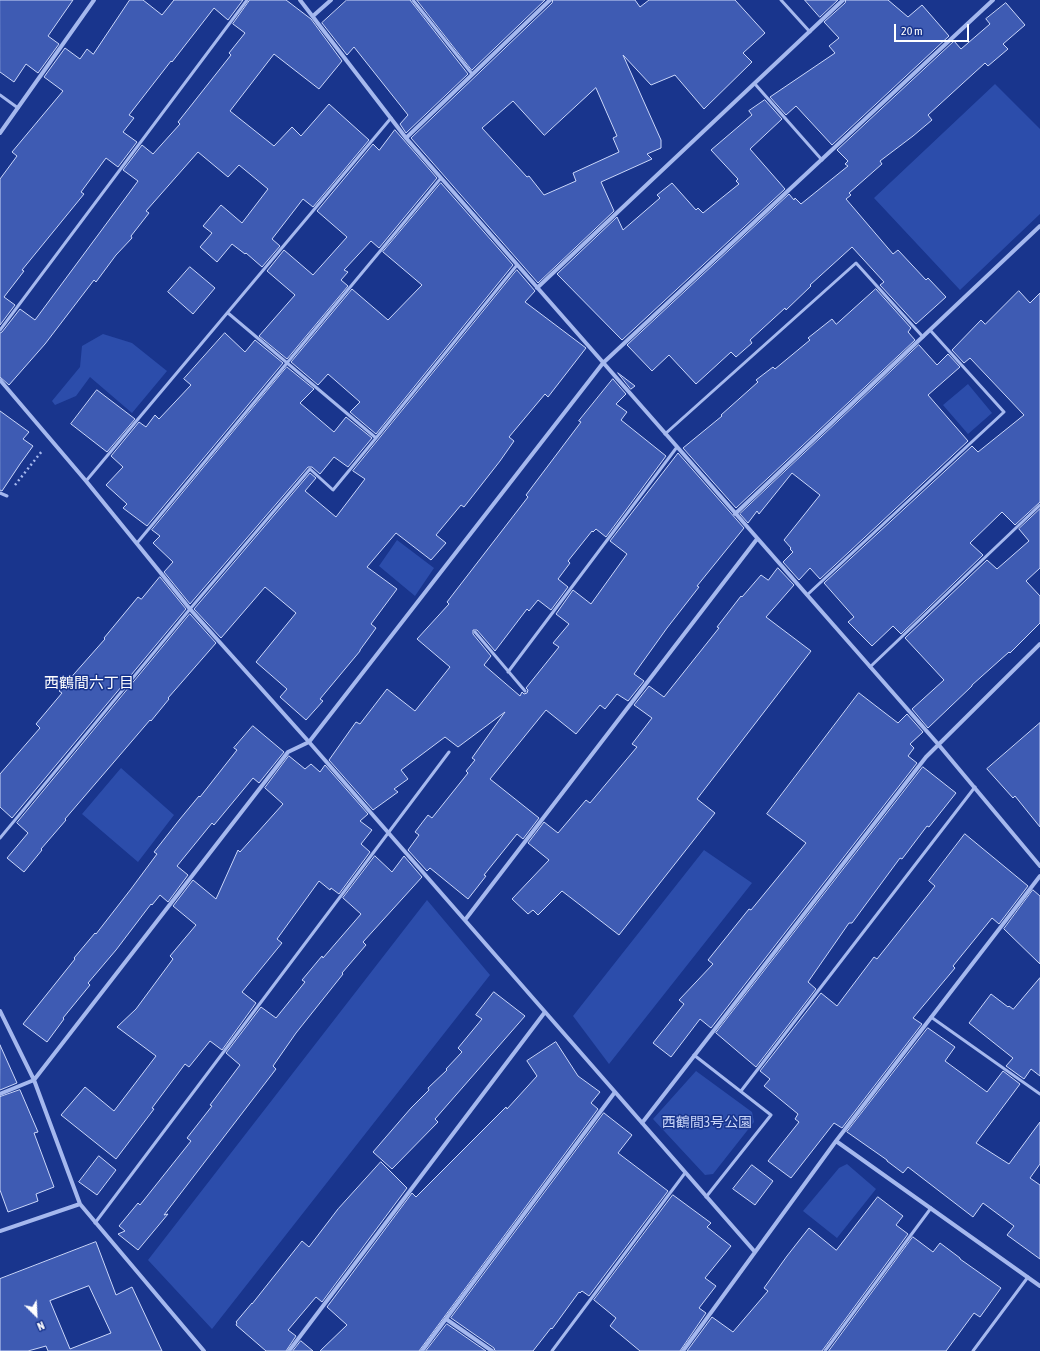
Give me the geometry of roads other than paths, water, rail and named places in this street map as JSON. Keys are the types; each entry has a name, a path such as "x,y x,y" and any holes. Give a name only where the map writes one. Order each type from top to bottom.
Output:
{"street":[{"path":"0,133 94,0"},
{"path":"300,0 406,138 938,744 1040,866"},
{"path":"313,16 331,0"},
{"path":"406,138 550,0"},
{"path":"537,288 843,0"},
{"path":"0,1094 34,1080 288,752 309,742 603,363 993,0"},
{"path":"735,514 1040,226"},
{"path":"0,380 86,481 190,609 309,742 755,1252"},
{"path":"465,920 757,539"},
{"path":"642,1123 926,757 1040,644"},
{"path":"683,1351 836,1141 1040,876"},
{"path":"0,1011 34,1080 80,1204 204,1351"},
{"path":"288,1351 545,1012"},
{"path":"422,1351 615,1092"},
{"path":"836,1141 1040,1286"},
{"path":"0,1231 80,1204"},
{"path":"446,1319 492,1351"}],"lane":[{"path":"0,330 247,0"},
{"path":"413,0 472,74"},
{"path":"781,0 810,32"},
{"path":"754,84 822,160"},
{"path":"0,95 18,108"},
{"path":"86,481 391,118"},
{"path":"137,543 441,178"},
{"path":"666,434 856,263 923,337"},
{"path":"0,838 190,609 310,470 333,490 516,265"},
{"path":"228,313 376,438"},
{"path":"807,595 1004,412 930,330"},
{"path":"508,672 677,447"},
{"path":"0,493 7,496"},
{"path":"870,667 1040,505"},
{"path":"475,632 525,691"},
{"path":"95,1222 449,752"},
{"path":"741,1091 975,787"},
{"path":"932,1017 1040,1094"},
{"path":"694,1055 771,1115 706,1197"},
{"path":"552,1351 685,1173"},
{"path":"825,1351 931,1208"},
{"path":"973,1351 1028,1277"}],"district":[{"name":"西鶴間六丁目","path":"89,683"}],"park label":[{"name":"西鶴間3号公園","path":"707,1123"}]}
